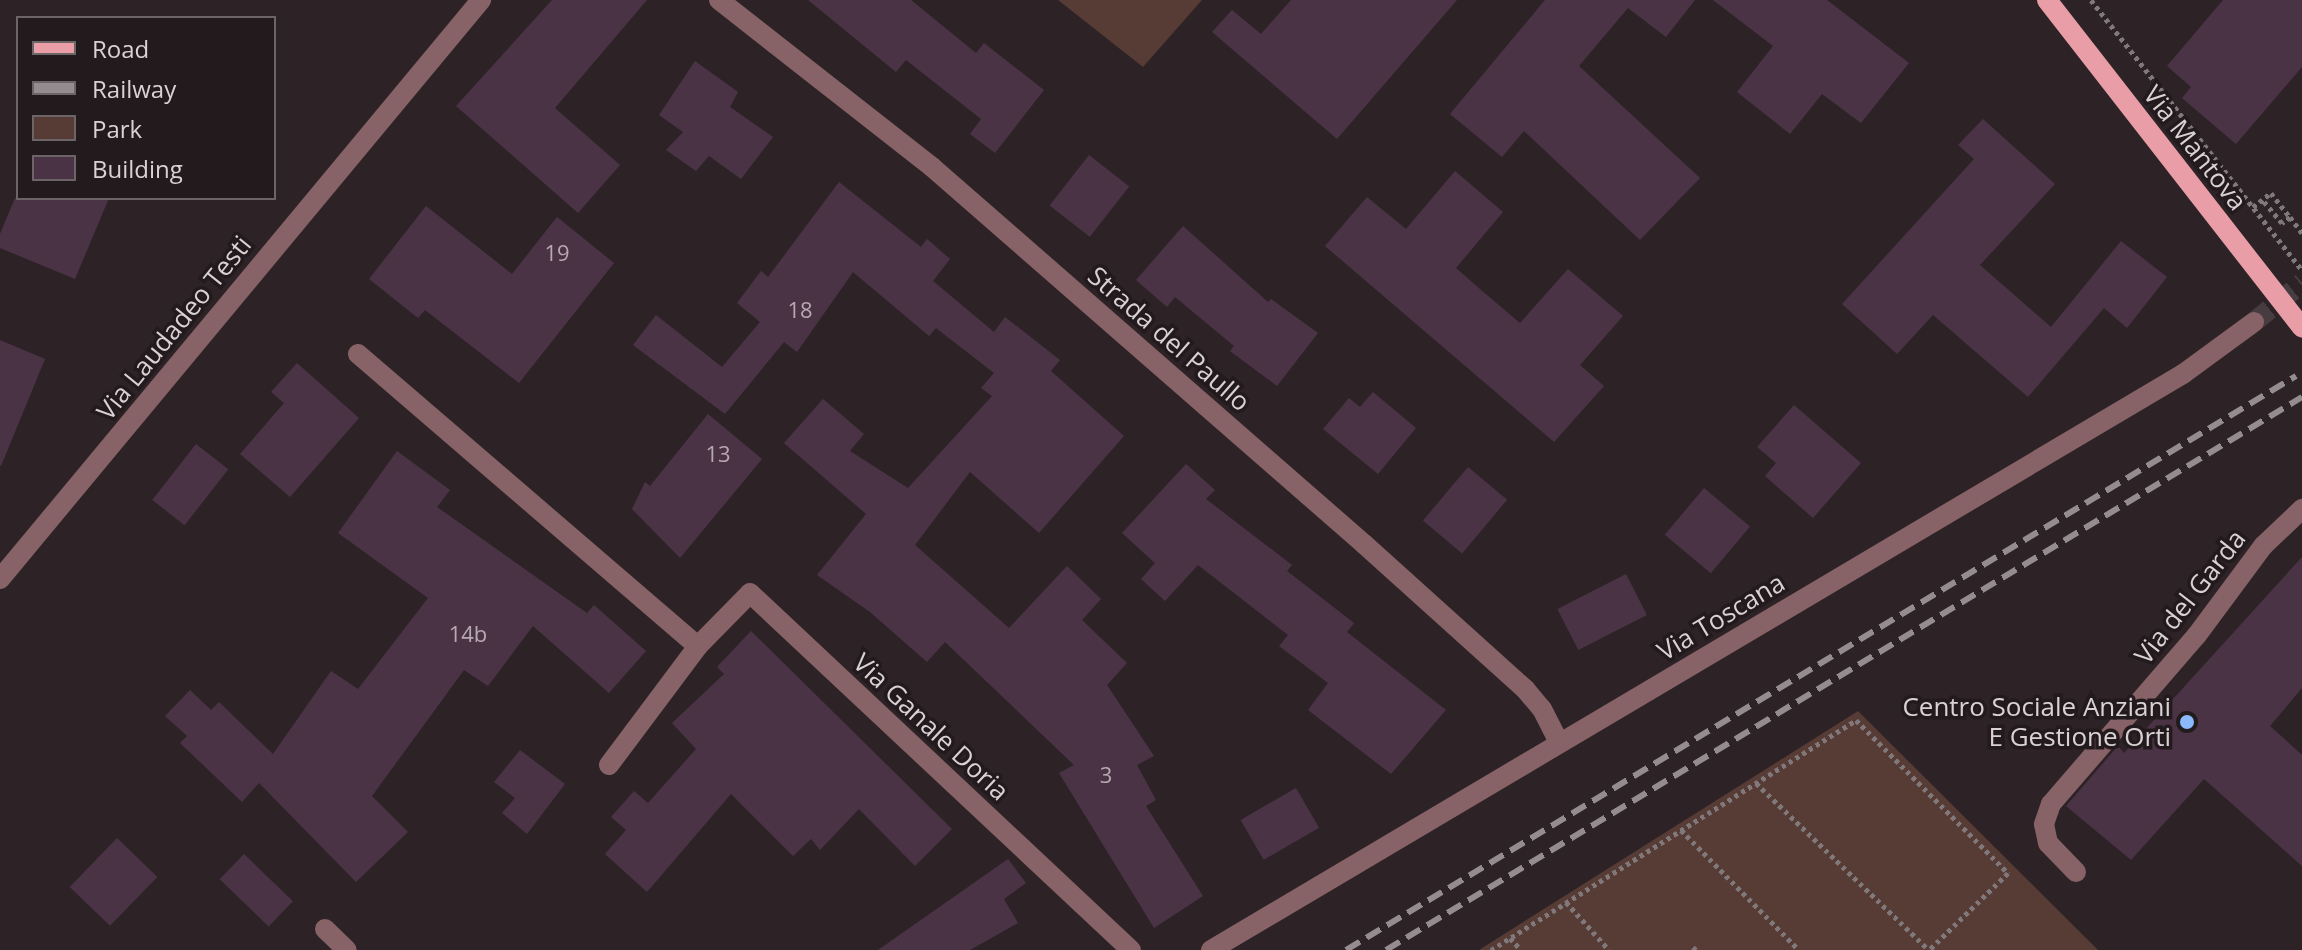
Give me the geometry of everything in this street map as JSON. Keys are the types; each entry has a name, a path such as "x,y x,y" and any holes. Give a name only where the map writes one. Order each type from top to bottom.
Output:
{"main road":[{"name":"Via Mantova","path":"2047,0 2302,327"}],"street":[{"name":"Via Laudadeo Testi","path":"0,579 481,0"},
{"name":"Strada del Paullo","path":"719,0 932,167 1364,544 1525,689 1542,709 1559,743"},
{"name":"Via Toscana","path":"1211,950 2183,374 2254,322"},
{"path":"358,354 698,646"},
{"name":"Via del Garda","path":"2076,872 2048,843 2044,824 2051,804 2177,659 2263,546 2302,509"},
{"name":"Via Ganale Doria","path":"609,765 698,646 750,593 1131,950"},
{"path":"325,929 347,950"}],"path":[{"path":"2091,0 2302,270"},
{"path":"2253,207 2271,193 2302,233"},
{"path":"1491,950 1566,902 1856,720 2008,873 1929,950 1756,783"},
{"path":"1681,830 1799,950"},
{"path":"1566,902 1609,950"},
{"path":"1510,938 1521,950"}],"green space":[{"path":"1058,0 1202,0 1143,67"},
{"path":"1858,711 2098,950 1479,950"}],"building":[{"path":"552,0 647,0 555,108 620,165 578,213 456,106"},
{"path":"808,0 911,0 976,53 984,43 1044,90 995,153 970,134 981,119 906,60 896,72"},
{"path":"1291,0 1457,0 1337,139 1212,32 1232,10 1261,34"},
{"path":"1545,0 1695,0 1666,37 1628,8 1579,66 1700,178 1640,240 1524,131 1502,157 1450,114"},
{"path":"1713,0 1827,0 1909,63 1861,123 1822,94 1790,134 1737,92 1773,46"},
{"path":"2223,0 2302,0 2302,67 2236,144 2182,98 2191,87 2167,66"},
{"path":"695,61 738,92 730,107 773,137 741,179 709,156 696,171 666,150 683,132 659,115"},
{"path":"1983,119 2055,184 1980,265 2051,327 2121,241 2167,277 2127,328 2104,308 2028,397 1933,315 1897,354 1842,304 1974,159 1958,145"},
{"path":"1089,155 1129,186 1090,237 1050,205"},
{"path":"1455,171 1503,212 1456,268 1481,290 1520,323 1568,269 1623,316 1580,365 1604,386 1554,442 1325,246 1367,197 1406,229"},
{"path":"839,182 921,247 927,239 950,259 933,281 994,332 1005,317 1060,360 1051,371 1124,436 1039,533 970,472 915,545 1009,628 1067,566 1101,599 1082,620 1127,663 1107,685 1154,756 1137,765 1156,800 1146,806 1203,896 1154,928 1059,773 1074,765 945,642 927,662 870,612 817,575 866,514 784,443 823,399 864,434 850,451 908,488 992,396 981,388 994,373 936,328 929,336 853,272 797,352 784,342 725,414 633,345 656,315 722,367 760,322 737,303 761,271 768,277"},
{"path":"15,198 108,200 75,279 0,248 0,234"},
{"path":"426,206 512,274 557,217 614,263 519,383 425,310 418,318 369,279"},
{"path":"1183,226 1268,302 1271,299 1318,333 1277,386 1230,351 1234,346 1175,297 1167,307 1136,280"},
{"path":"0,340 45,359 1,466 0,465"},
{"path":"297,363 359,418 290,497 240,454 284,403 271,392"},
{"path":"1373,392 1416,428 1378,474 1323,429 1349,398 1360,407"},
{"path":"1794,405 1861,463 1813,518 1765,476 1776,463 1757,447"},
{"path":"708,414 762,459 680,558 632,509 645,482 650,486"},
{"path":"196,444 228,469 185,525 152,500"},
{"path":"397,451 450,490 437,507 587,613 594,605 646,651 609,693 533,626 488,686 464,670 372,796 408,832 356,882 259,783 242,802 180,743 187,736 165,716 190,690 211,710 219,702 273,754 331,671 358,689 428,598 338,533"},
{"path":"1186,464 1215,490 1206,499 1292,565 1287,571 1354,623 1347,632 1446,710 1391,774 1308,710 1328,683 1279,646 1288,635 1198,565 1165,601 1141,579 1155,563 1122,533"},
{"path":"1468,467 1507,500 1462,553 1423,521"},
{"path":"1704,488 1750,527 1711,573 1665,535"},
{"path":"2302,557 2302,688 2270,726 2302,755 2302,866 2204,779 2131,860 2066,806 2118,746 2124,753"},
{"path":"1626,574 1647,615 1578,650 1557,609"},
{"path":"751,631 952,829 915,866 859,809 820,850 811,839 793,856 731,794 647,892 605,854 626,830 611,817 634,791 648,803 696,749 672,723 724,674 717,667"},
{"path":"520,750 565,784 527,834 502,813 515,798 494,782"},
{"path":"1296,788 1319,828 1264,860 1241,820"},
{"path":"117,838 157,877 110,926 70,887"},
{"path":"244,854 293,901 269,926 220,879"},
{"path":"1008,859 1026,883 1004,899 1018,923 970,950 878,950"}],"tunnel":[{"path":"2254,322 2302,283"}],"railway":[{"path":"1346,950 2296,376"},
{"path":"1386,950 2302,397"}],"place":[{"name":"Centro Sociale Anziani E Gestione Orti","path":"2187,722"}]}
